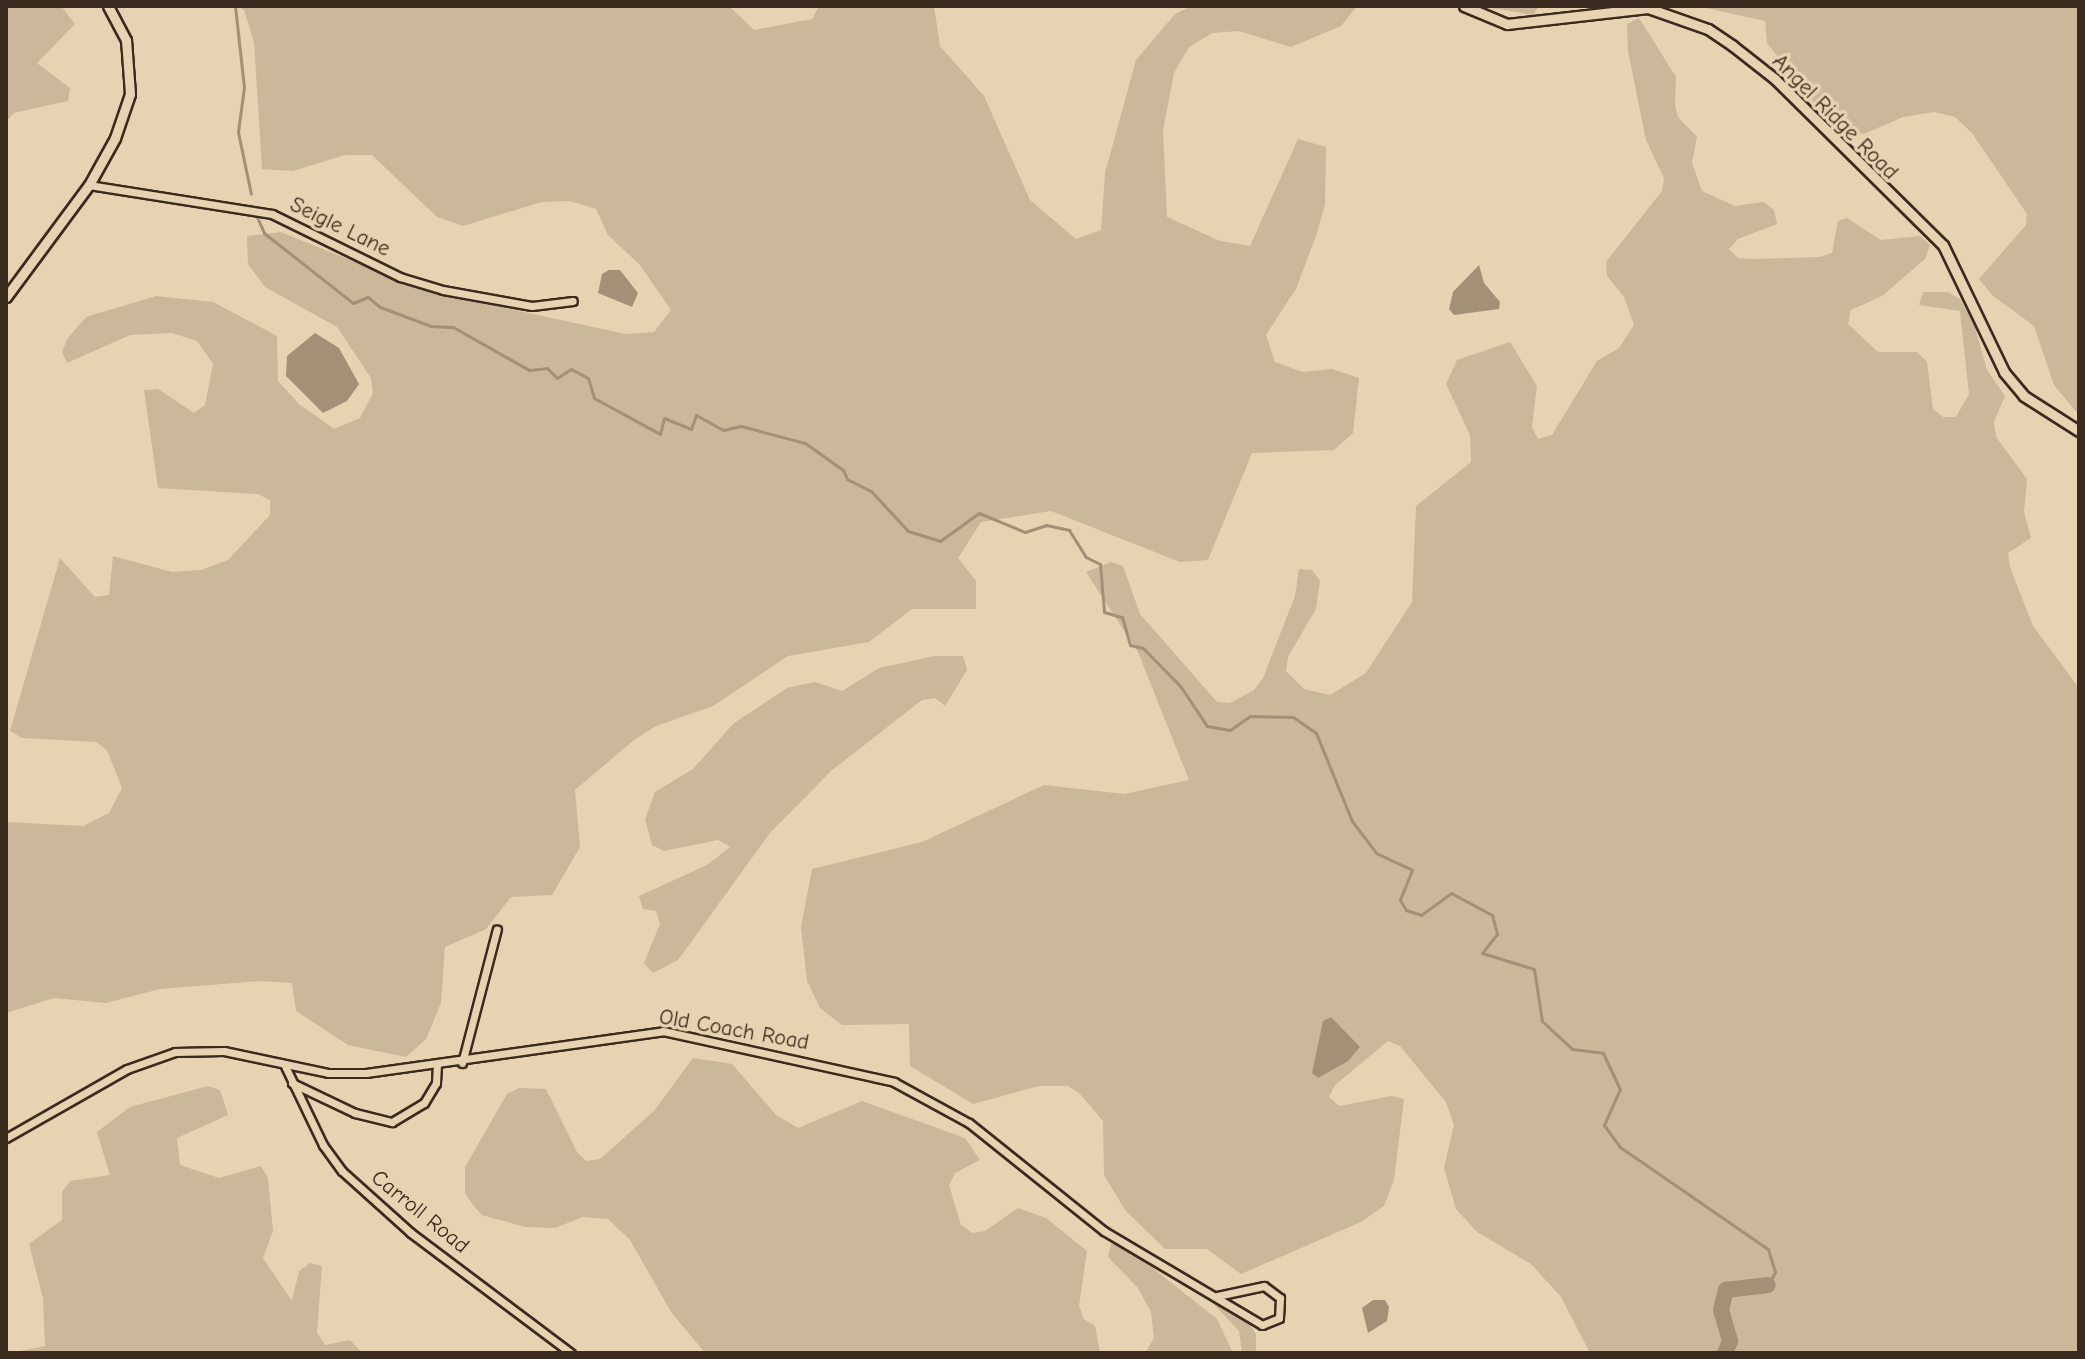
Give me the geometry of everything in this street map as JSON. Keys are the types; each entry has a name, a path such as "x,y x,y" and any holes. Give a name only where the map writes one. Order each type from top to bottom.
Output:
{"street":[{"path":"6,297 89,185 115,138 130,94 126,40 108,6"},
{"name":"Angel Ridge Road","path":"1464,6 1507,24 1648,8 1708,29 1733,46 1775,79 1943,245 2004,372 2024,396 2079,431"},
{"name":"Seigle Lane","path":"89,185 272,214 400,277 443,290 532,306 573,301"},
{"path":"462,1063 497,929"},
{"name":"Old Coach Road","path":"6,1138 127,1069 169,1054 218,1051 328,1073 462,1063 663,1031 894,1082 958,1116 1067,1206 1262,1325 1279,1318 1280,1298 1264,1286 1217,1296"},
{"name":"Carroll Road","path":"285,1066 323,1145 342,1171 411,1233 571,1353"},
{"path":"292,1083 355,1113 392,1122 424,1103 436,1083 437,1066"}],"shaded area":[{"path":"6,6 61,6 75,24 37,63 70,88 68,101 14,113 6,122"},
{"path":"237,6 729,6 754,30 812,19 819,6 934,6 940,46 984,96 1030,200 1076,239 1101,230 1105,173 1136,60 1175,14 1192,6 1357,6 1341,26 1291,47 1239,31 1212,33 1189,47 1174,73 1163,130 1167,217 1220,241 1250,246 1298,139 1326,147 1325,204 1317,233 1296,289 1266,335 1275,362 1302,372 1332,369 1359,378 1353,433 1334,450 1252,453 1208,560 1180,562 1051,511 981,522 958,558 976,581 976,609 912,609 869,642 788,656 713,706 656,726 634,740 575,790 580,847 552,895 511,897 486,929 445,947 441,1003 426,1039 406,1057 348,1045 296,1011 292,983 259,981 160,989 106,1003 54,998 6,1013 6,822 83,826 109,813 122,788 107,750 96,742 22,738 10,731 60,558 95,597 109,595 113,556 172,572 201,570 228,560 270,515 270,500 258,494 158,488 144,390 158,389 194,413 205,405 213,364 197,341 172,333 130,335 67,363 62,352 67,339 86,317 156,296 213,302 277,336 278,381 299,404 334,429 360,418 373,393 371,378 337,327 265,287 248,264 247,236 281,232 424,290 625,334 654,332 671,310 640,265 608,235 596,209 570,201 541,202 463,226 437,217 372,155 345,155 293,171 262,169 254,42 244,10"},
{"path":"1479,6 1539,6 1533,15"},
{"path":"1697,6 2079,6 2079,415 2054,385 2034,326 1992,295 1979,279 2026,225 2027,214 1972,133 1955,117 1934,112 1903,117 1864,134 1832,126 1767,43 1765,21"},
{"path":"1639,18 1676,77 1675,105 1678,117 1697,137 1692,163 1702,191 1735,206 1764,202 1774,210 1777,224 1738,239 1729,249 1738,258 1820,257 1832,253 1838,221 1847,218 1881,240 1920,236 1930,245 1925,259 1882,296 1851,310 1848,324 1878,352 1917,352 1927,362 1933,409 1943,417 1956,417 1969,394 1960,311 1919,305 1923,292 1948,292 1960,299 1974,324 1987,370 2005,396 1994,422 1996,437 2027,479 2024,512 2031,538 2008,553 2010,567 2033,626 2079,688 2079,1353 1590,1353 1561,1297 1531,1264 1477,1232 1456,1209 1444,1168 1454,1125 1446,1102 1400,1046 1388,1041 1335,1085 1329,1097 1339,1106 1392,1096 1404,1099 1394,1180 1384,1206 1361,1222 1241,1274 1207,1249 1165,1249 1125,1210 1104,1175 1103,1121 1079,1093 1068,1086 1039,1086 973,1104 910,1066 909,1024 842,1025 820,1008 807,981 801,927 812,869 922,842 1044,785 1124,794 1189,780 1138,652 1086,572 1111,562 1123,566 1140,614 1217,702 1230,703 1254,690 1263,678 1295,596 1299,569 1312,570 1320,581 1316,609 1288,657 1286,671 1304,689 1330,695 1366,673 1412,602 1416,506 1471,462 1470,435 1446,384 1457,360 1510,342 1537,386 1532,427 1538,439 1552,435 1597,361 1619,348 1634,325 1624,297 1607,276 1606,262 1662,191 1664,178 1646,140 1628,51 1627,24"},
{"path":"1479,265 1484,283 1500,302 1499,309 1454,315 1449,309 1453,292"},
{"path":"620,270 638,293 632,307 598,293 602,274"},
{"path":"315,333 339,348 359,384 347,401 323,413 286,376 287,356"},
{"path":"935,656 963,656 967,670 945,706 935,698 922,700 831,771 770,833 678,960 653,973 644,963 660,924 656,911 643,909 639,896 707,865 730,847 718,840 664,851 652,845 645,819 655,792 693,769 734,723 787,688 815,682 842,691 879,668"},
{"path":"1331,1017 1360,1047 1348,1061 1318,1078 1312,1073 1323,1021"},
{"path":"693,1058 732,1064 776,1115 798,1128 862,1101 965,1138 980,1160 955,1173 949,1185 961,1225 972,1233 985,1231 1018,1208 1046,1218 1087,1251 1079,1306 1084,1319 1095,1326 1100,1353 705,1353 671,1312 630,1240 608,1219 583,1217 555,1228 525,1227 482,1215 465,1193 465,1167 507,1094 519,1088 546,1089 577,1152 586,1161 600,1159 654,1111"},
{"path":"208,1086 220,1090 228,1115 177,1138 180,1165 219,1178 261,1166 268,1178 273,1231 263,1258 292,1301 299,1271 310,1263 322,1266 317,1333 325,1345 350,1340 362,1353 10,1353 45,1346 43,1298 29,1244 62,1220 62,1192 70,1181 110,1175 97,1132 130,1107"},
{"path":"1111,1244 1125,1246 1217,1319 1233,1353 1145,1353 1154,1338 1151,1312 1138,1288 1108,1257"},
{"path":"1206,1296 1245,1317 1256,1334 1256,1353 1242,1353 1239,1331"},
{"path":"1373,1300 1385,1300 1389,1307 1387,1321 1368,1333 1362,1308"}],"waterway":[{"path":"235,6 244,87 238,132 251,194"},
{"path":"257,217 264,233 353,303 368,297 380,307 431,326 453,327 529,370 547,368 557,378 571,369 588,378 594,398 660,434 664,418 691,429 696,415 723,430 741,426 805,443 843,470 847,479 871,491 908,531 940,541 979,513 1025,532 1046,525 1069,530 1086,557 1100,564 1104,612 1122,617 1130,645 1143,648 1181,687 1207,726 1230,730 1250,716 1293,717 1316,733 1352,821 1376,853 1412,870 1400,900 1406,910 1421,915 1451,893 1492,915 1497,934 1482,953 1534,969 1542,1021 1572,1049 1603,1053 1620,1089 1604,1125 1620,1147 1768,1249 1775,1272 1768,1285"},
{"path":"1725,1353 1730,1341 1721,1310 1726,1290 1768,1285"}]}
